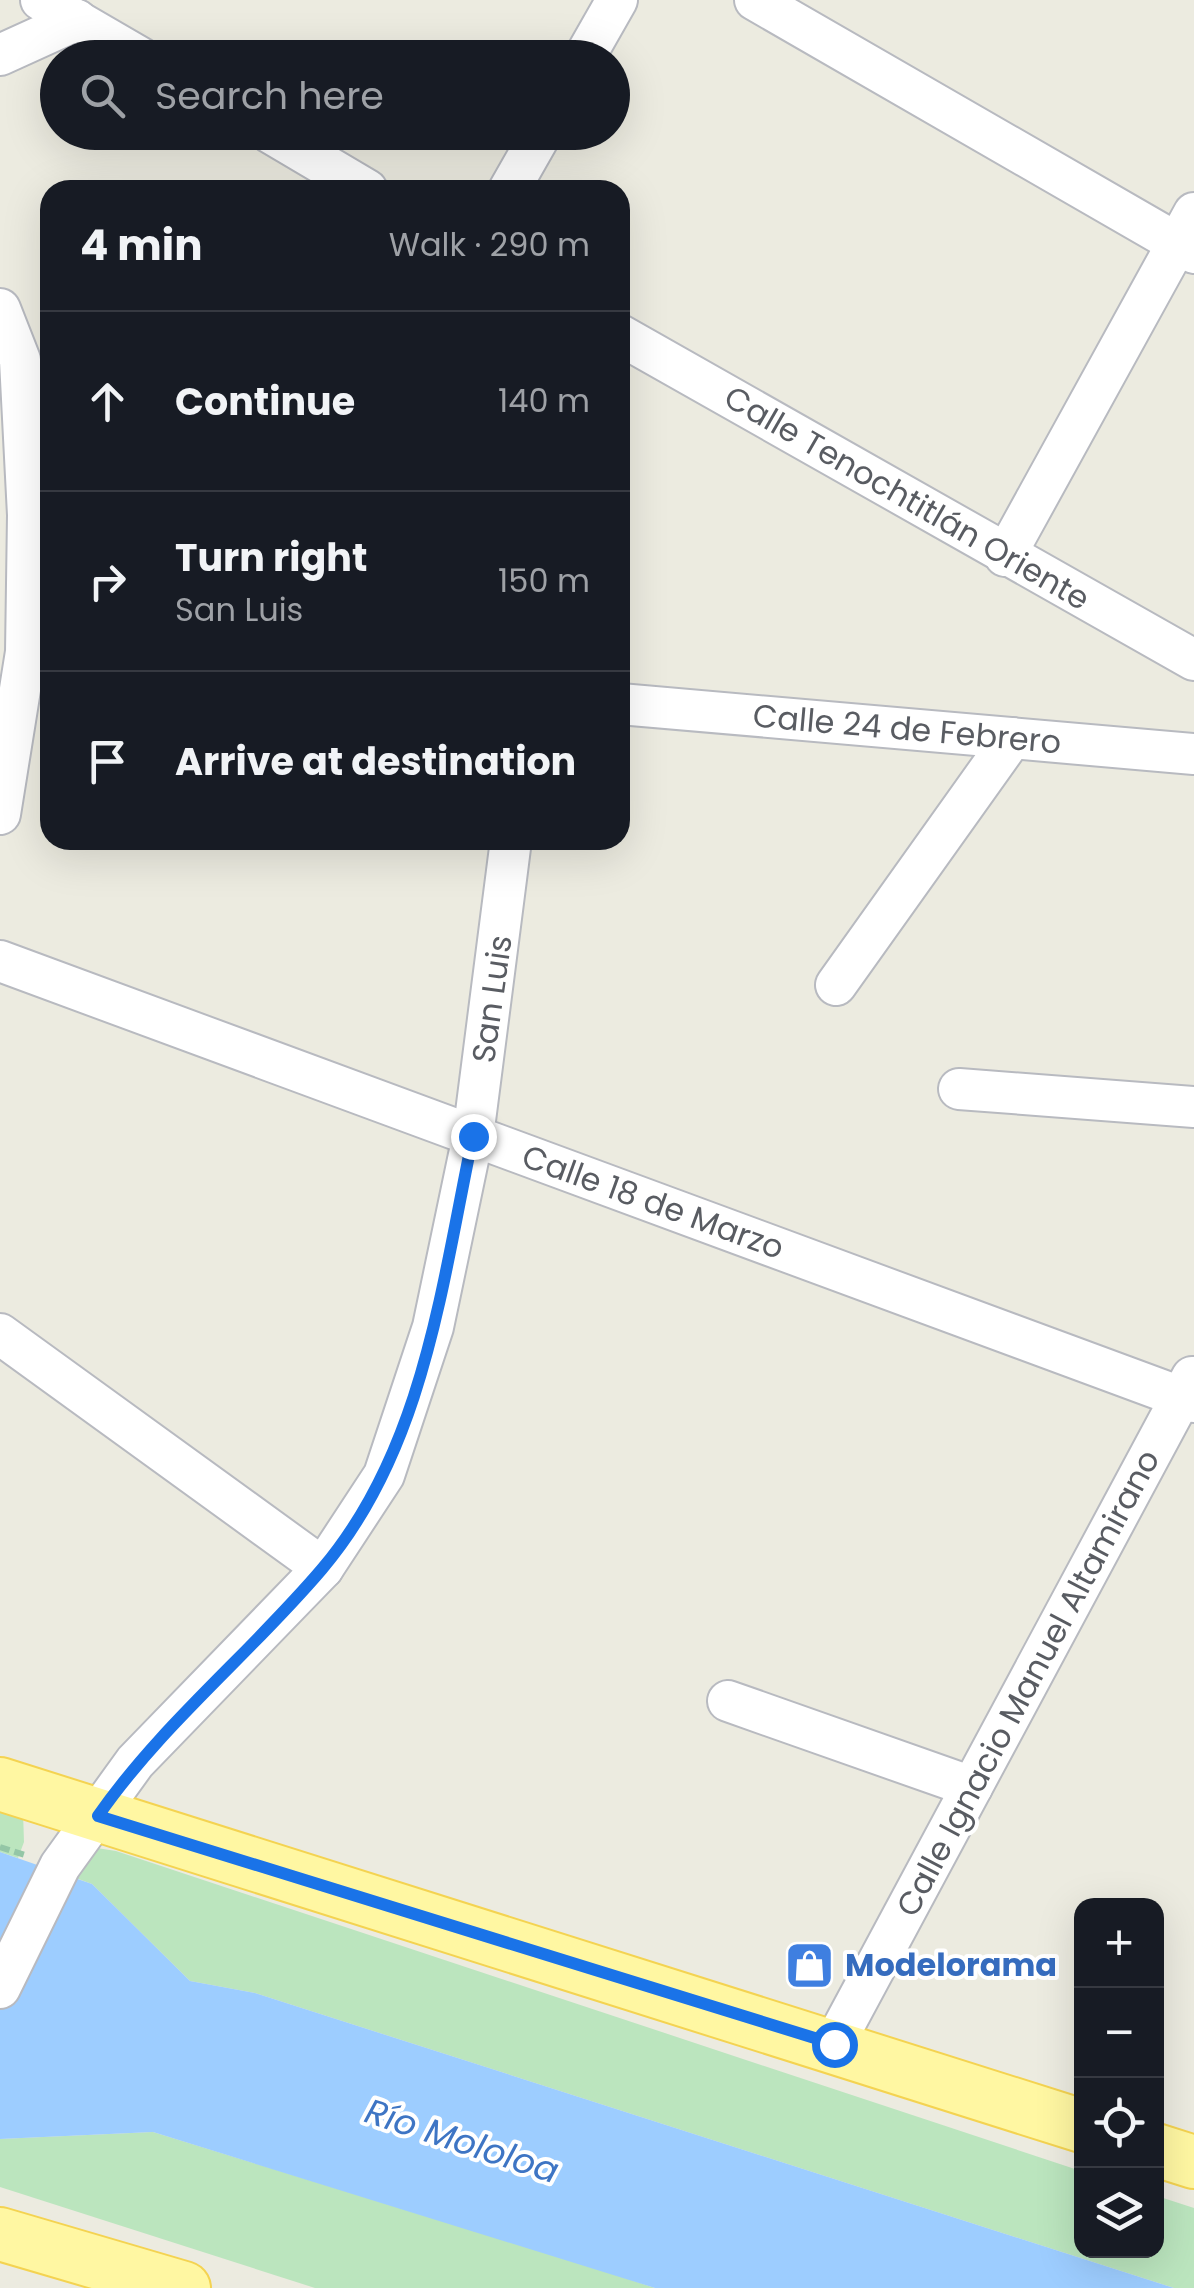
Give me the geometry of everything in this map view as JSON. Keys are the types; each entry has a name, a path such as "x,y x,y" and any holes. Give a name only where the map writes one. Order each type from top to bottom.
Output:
{"main road":[{"path":"0,1784 834,2044 1074,2123"},
{"path":"1164,2153 1194,2162"},
{"path":"0,2234 184,2288"}],"street":[{"path":"41,0 111,40"},
{"path":"594,40 617,0"},
{"path":"755,0 1188,236 1005,556"},
{"path":"0,55 77,20"},
{"path":"299,150 350,180"},
{"path":"515,180 532,150"},
{"path":"0,309 23,360 28,515 26,652 0,814"},
{"name":"Calle Tenochtitlán Oriente","path":"630,342 1194,660"},
{"name":"Calle 24 de Febrero","path":"630,705 1194,754"},
{"path":"836,985 1012,738"},
{"name":"San Luis","path":"0,1988 60,1866 135,1762 323,1568 384,1475 408,1412 433,1326 473,1136 510,850"},
{"name":"Calle 18 de Marzo","path":"0,961 473,1136 1190,1391"},
{"path":"959,1088 1194,1106"},
{"path":"0,1334 323,1568"},
{"name":"Calle Ignacio Manuel Altamirano","path":"834,2044 1190,1391"},
{"path":"728,1700 972,1787"}],"green space":[{"path":"0,1805 23,1812 24,1842 18,1858 0,1852"},
{"path":"84,1846 116,1851 1074,2169 1074,2256 255,1993 190,1981 92,1884 62,1873"},
{"path":"153,2132 655,2288 315,2288 0,2187 0,2139"},
{"path":"1164,2198 1194,2208 1194,2288 1174,2288 1081,2258 1164,2258"}],"water":[{"name":"Río Mololoa","path":"0,1852 92,1884 190,1981 255,1993 1174,2288 655,2288 153,2132 0,2139"}],"place":[{"name":"Modelorama","path":"810,1965"}],"route":[{"path":"473,1136 433,1326 408,1412 384,1475 364,1512 323,1568 135,1762 98,1816 834,2044"}]}
